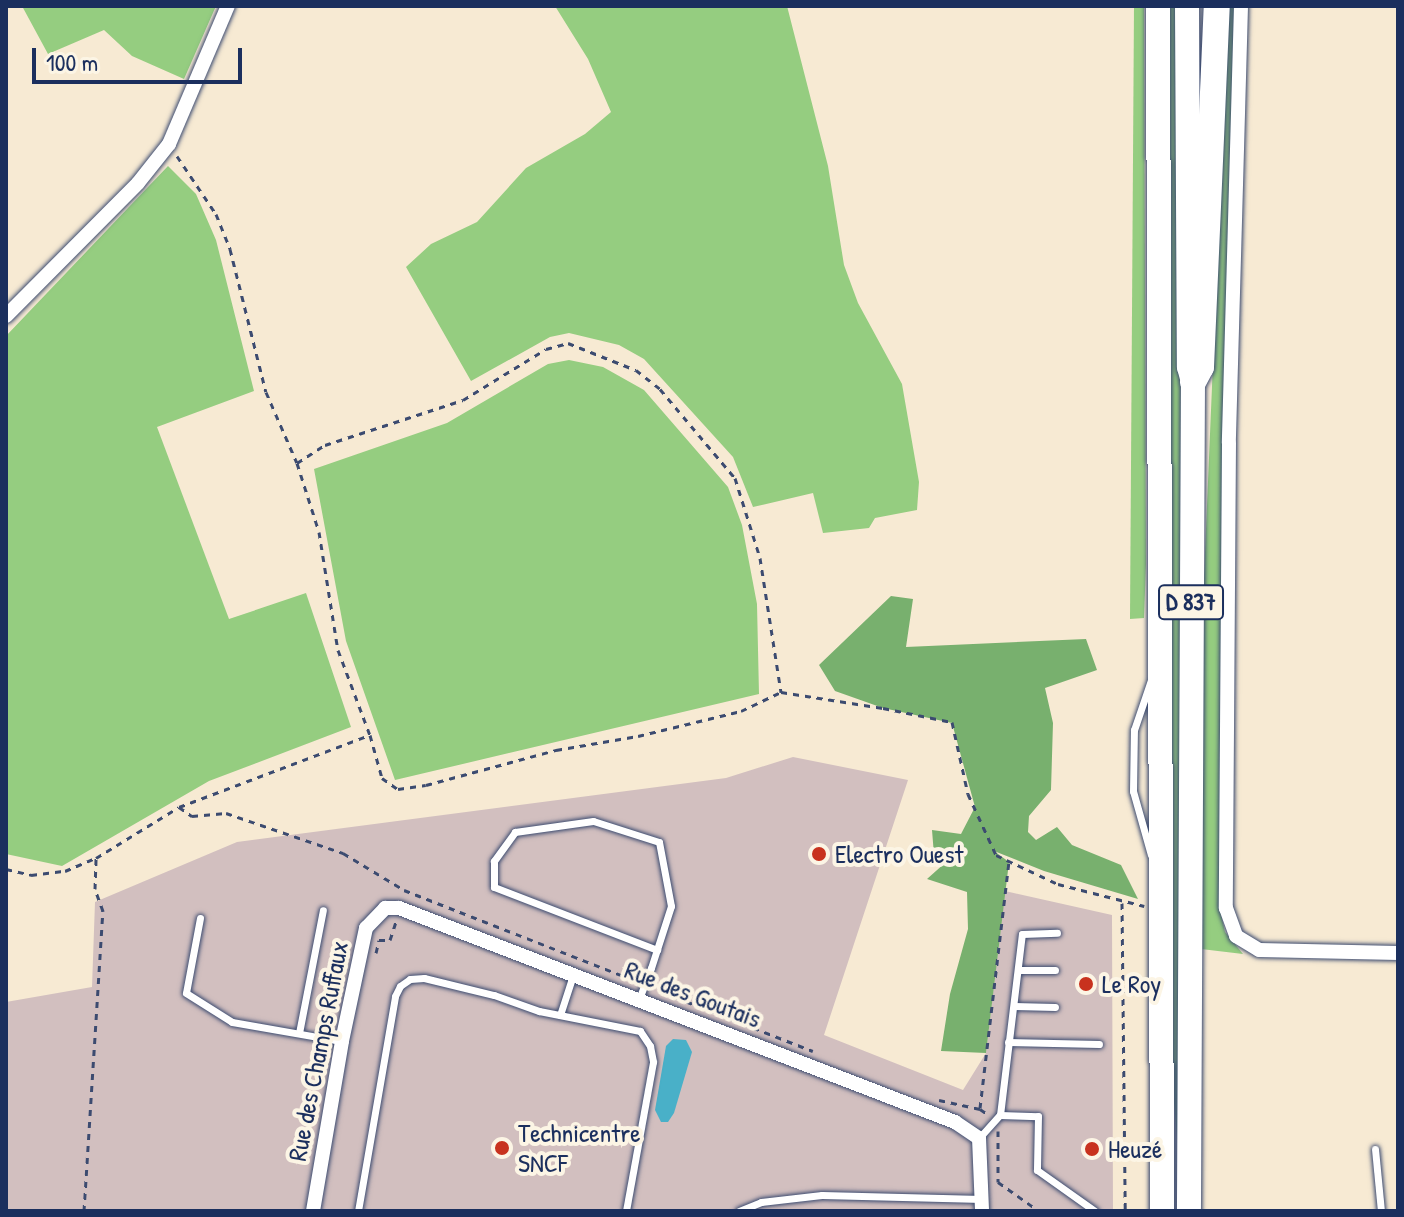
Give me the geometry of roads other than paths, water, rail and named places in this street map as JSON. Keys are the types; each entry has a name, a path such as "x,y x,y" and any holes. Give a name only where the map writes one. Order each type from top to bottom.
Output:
{"highway":[{"path":"1193,382 1201,367 1217,6"}],"main road":[{"name":"D 837","path":"1158,6 1162,1211"},
{"name":"D 837","path":"1186,1208 1193,382 1189,367 1187,6"}],"street":[{"path":"6,316 138,183 169,144 228,6"},
{"path":"1241,6 1229,443 1226,908 1236,936 1259,950 1398,953"},
{"name":"Rue des Goutais","path":"392,908 574,973 955,1122 979,1138"},
{"name":"Rue des Champs Ruffaux","path":"313,1211 342,1041 366,928 392,908"},
{"path":"1161,1036 1186,1208"},
{"path":"979,1138 982,1205"}],"lane":[{"path":"639,999 657,950 671,906 659,842 593,821 515,832 494,861 494,887 657,950"},
{"path":"299,1033 323,910"},
{"path":"200,918 186,993 232,1022 342,1041"},
{"path":"979,1138 998,1118 1022,934 1057,933"},
{"path":"1018,970 1055,970"},
{"path":"560,1015 574,973"},
{"path":"358,1211 395,996 400,986 410,979 424,978 560,1015 640,1031 650,1046 653,1062 626,1211"},
{"path":"1014,1006 1055,1007"},
{"path":"1008,1042 1099,1044"},
{"path":"998,1118 1038,1116 1037,1170 1095,1211"},
{"path":"1375,1149 1381,1211"},
{"path":"739,1211 761,1202 822,1195 982,1205"}],"water":[{"path":"673,1039 686,1040 692,1052 674,1113 668,1122 661,1122 655,1110 666,1046"}],"place":[{"name":"Electro Ouest","path":"819,854"},
{"name":"Le Roy","path":"1086,984"},
{"name":"Technicentre SNCF","path":"502,1148"},
{"name":"Heuzé","path":"1092,1149"}]}
